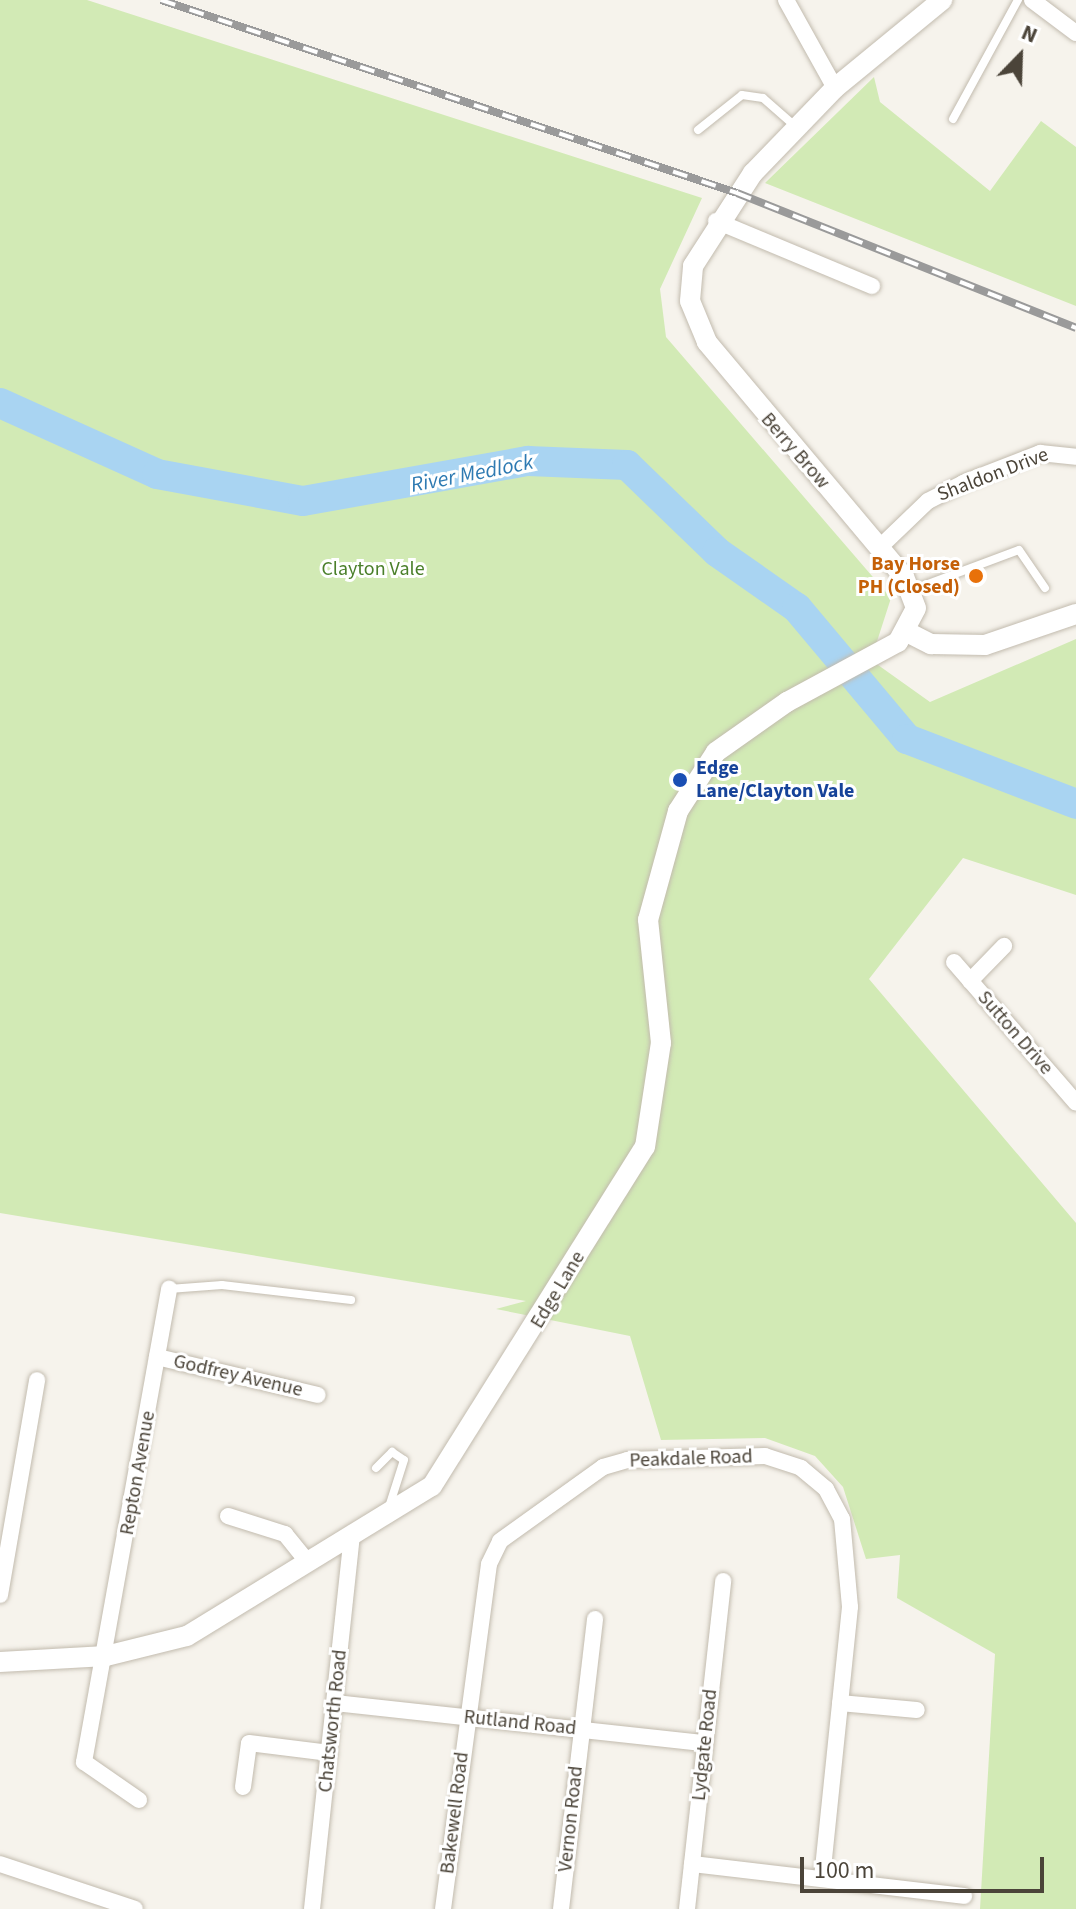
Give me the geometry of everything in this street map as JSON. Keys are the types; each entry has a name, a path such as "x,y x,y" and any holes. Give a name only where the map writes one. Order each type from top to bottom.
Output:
{"street":[{"path":"786,0 835,88"},
{"name":"Berry Brow","path":"912,590 880,547 729,374 697,322 693,266 716,221 796,128 835,88 942,0"},
{"path":"1032,0 1076,33"},
{"path":"716,221 872,286"},
{"name":"Shaldon Drive","path":"880,547 928,501 963,483 1040,453 1076,457"},
{"path":"912,590 907,632 931,644 985,645 1076,614"},
{"name":"Edge Lane","path":"0,1662 106,1656 187,1636 305,1559 387,1516 432,1486 460,1451 645,1147 661,1043 648,920 678,811 716,752 826,680 871,660 907,632"},
{"path":"970,981 1004,946"},
{"name":"Sutton Drive","path":"954,962 1076,1103"},
{"name":"Repton Avenue","path":"139,1800 84,1762 106,1656 169,1289"},
{"name":"Godfrey Avenue","path":"157,1357 318,1395"},
{"path":"0,1595 37,1380"},
{"name":"Peakdale Road","path":"467,1717 489,1564 500,1541 603,1467 627,1460 765,1456 801,1468 826,1489 842,1519 850,1607 822,1879"},
{"path":"228,1516 285,1534 305,1559"},
{"name":"Chatsworth Road","path":"312,1909 352,1533"},
{"name":"Lydgate Road","path":"687,1909 723,1581"},
{"name":"Vernon Road","path":"561,1909 595,1619"},
{"name":"Rutland Road","path":"335,1703 705,1743"},
{"path":"840,1703 917,1710"},
{"name":"Bakewell Road","path":"443,1909 467,1717"},
{"path":"243,1787 249,1743 329,1753"},
{"path":"0,1864 135,1909"},
{"path":"692,1864 964,1896"}],"lane":[{"path":"953,119 1018,0"},
{"path":"698,130 742,95 763,98 796,128"},
{"path":"912,590 1019,550 1045,588"},
{"path":"169,1289 222,1285 351,1300"},
{"path":"376,1468 392,1452 404,1460 387,1516"}],"green space":[{"name":"Clayton Vale","path":"0,0 87,0 702,198 660,289 666,337 891,598 871,660 930,702 1076,639 1076,895 963,858 869,979 1076,1223 1076,1909 980,1909 995,1654 897,1598 900,1555 866,1559 843,1487 815,1456 765,1438 661,1440 630,1336 496,1309 526,1301 0,1213"},
{"path":"874,77 880,102 990,191 1041,121 1076,147 1076,306 765,183"}],"waterway":[{"name":"River Medlock","path":"0,403 157,474 303,501 528,461 627,465 717,552 797,608 907,739 1076,804"}],"railway":[{"path":"161,0 737,193 1076,328"}],"place":[{"name":"Bay Horse PH (Closed)","path":"976,576"},
{"name":"Edge Lane/Clayton Vale","path":"680,780"}]}
